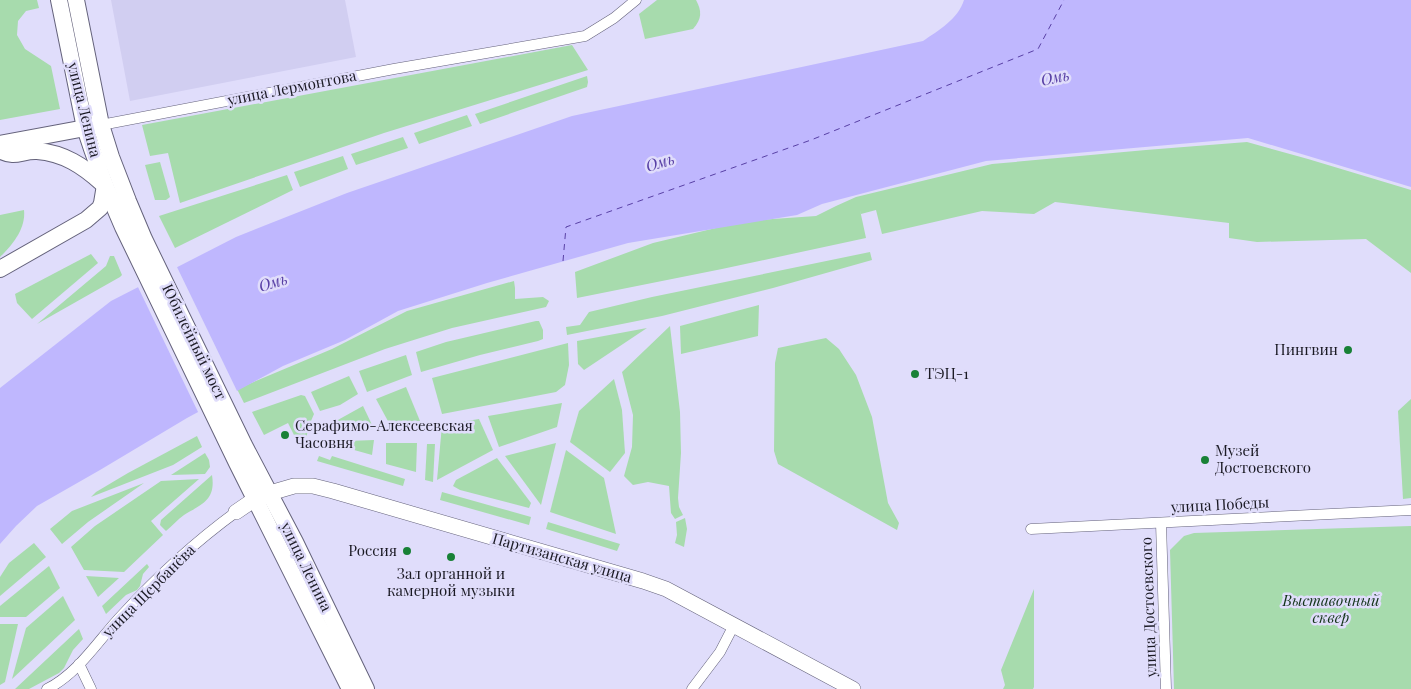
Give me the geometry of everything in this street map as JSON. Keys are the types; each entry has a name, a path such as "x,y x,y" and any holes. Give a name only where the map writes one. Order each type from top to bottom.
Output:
{"main road":[{"name":"улица Ленина","path":"59,0 93,127 118,178 138,242"},
{"name":"улица Ленина","path":"76,0 93,127 92,150 124,227 138,242"},
{"name":"улица Лермонтова","path":"0,144 93,127"},
{"path":"0,150 8,155 36,151 73,160 87,169 105,185 100,208 86,220 0,269"},
{"path":"86,220 108,218 124,227"},
{"name":"Юбилейный мост","path":"138,242 238,448"},
{"name":"улица Ленина","path":"238,448 262,496 350,689"},
{"name":"улица Ленина","path":"262,496 295,542 366,689"}],"street":[{"name":"улица Лермонтова","path":"93,127 377,72 585,36 608,22 636,0"},
{"name":"Партизанская улица","path":"262,496 294,486 313,486 334,490 643,581 666,589 853,689"},
{"name":"улица Щербанёва","path":"47,689 60,681 79,664 124,612 188,549 236,512 262,496"},
{"name":"улица Победы","path":"1031,529 1411,510"},
{"name":"улица Достоевского","path":"1161,523 1166,689"},
{"path":"692,689 720,652 734,625"},
{"path":"79,664 91,689"}],"shaded area":[{"path":"111,0 345,0 356,57 130,101"}],"green space":[{"path":"0,0 37,0 39,8 26,11 18,21 17,35 25,49 51,66 60,109 0,120"},
{"path":"657,0 696,0 700,11 698,22 693,29 645,39 639,14"},
{"path":"572,45 588,70 384,133 180,203 168,153 150,156 142,125"},
{"path":"587,76 587,87 480,124 475,114"},
{"path":"467,115 472,126 419,144 414,133"},
{"path":"403,137 408,148 356,165 351,154"},
{"path":"1247,142 1411,190 1411,273 1366,239 1257,242 1229,238 1229,223 1055,202 1034,214 982,211 882,234 876,210 861,214 860,210 866,238 577,298 575,272 653,243 745,221 816,216 856,197 992,164"},
{"path":"343,156 348,169 300,187 294,172"},
{"path":"160,162 170,197 166,200 155,200 145,165"},
{"path":"287,175 293,190 175,248 159,216"},
{"path":"24,210 23,224 20,230 13,242 0,257 0,215"},
{"path":"870,252 872,260 773,288 662,316 567,335 566,327 580,325 589,312 652,297"},
{"path":"91,254 98,263 32,319 17,303 15,294"},
{"path":"110,256 114,256 122,275 120,277 37,324 106,266"},
{"path":"514,281 515,299 543,297 549,301 546,307 452,328 385,349 244,403 237,389 332,349 407,311"},
{"path":"759,305 758,336 681,354 680,326"},
{"path":"539,321 543,330 543,339 421,372 416,352 446,342"},
{"path":"670,326 680,412 681,453 678,498 679,507 683,515 675,519 671,513 669,486 648,482 633,485 624,476 632,447 633,415 622,372"},
{"path":"647,328 584,370 578,364 577,341"},
{"path":"826,338 839,349 856,375 872,417 888,503 899,523 897,530 778,464 774,451 775,363 778,348"},
{"path":"568,343 569,365 565,385 556,392 442,414 432,378"},
{"path":"406,355 412,375 367,392 359,371"},
{"path":"349,376 358,394 340,405 320,411 311,392"},
{"path":"614,379 622,410 625,453 610,472 570,442 579,411"},
{"path":"406,387 420,421 389,423 376,399"},
{"path":"301,395 305,396 314,414 306,438 297,441 288,423 264,435 252,412"},
{"path":"1411,399 1411,498 1403,499 1398,411"},
{"path":"562,403 557,427 499,447 488,416"},
{"path":"363,406 374,429 342,433 336,421"},
{"path":"479,419 493,450 437,480 442,425"},
{"path":"197,436 202,447 173,465 91,497 128,473"},
{"path":"374,440 372,455 347,448 348,441"},
{"path":"386,443 417,443 416,472 386,464"},
{"path":"556,443 541,505 505,456"},
{"path":"427,444 435,444 433,482 425,480"},
{"path":"566,450 604,478 616,534 550,512"},
{"path":"205,453 210,467 205,474 171,475"},
{"path":"319,456 330,460 332,456 405,479 403,486 317,461"},
{"path":"497,458 531,503 529,508 460,490 453,486 456,480"},
{"path":"212,475 213,483 210,496 166,531 160,525 161,520"},
{"path":"199,479 151,521 163,535 124,572 84,570 71,547 95,526 161,481"},
{"path":"144,483 88,522 62,544 50,529 72,511"},
{"path":"442,492 531,517 529,525 440,500"},
{"path":"685,518 687,529 684,547 675,543 677,535 676,522"},
{"path":"548,522 620,544 617,551 546,529"},
{"name":"Выставочный сквер","path":"1411,526 1411,689 1174,689 1170,550 1184,536 1194,533"},
{"path":"34,543 46,557 0,596 0,577 9,563"},
{"path":"147,564 149,567 143,574 137,590 126,595 106,614 102,606"},
{"path":"49,566 60,588 26,617 0,617 0,606"},
{"path":"86,576 119,578 98,597"},
{"path":"1034,589 1034,687 1033,689 1003,689 1005,685 1001,670"},
{"path":"63,596 75,620 12,679 26,628"},
{"path":"0,624 18,624 5,682 0,685"},
{"path":"79,629 83,639 73,650 64,668 59,673 29,689 15,689"}],"water":[{"name":"Омь","path":"964,0 1411,0 1411,187 1248,138 986,161 822,204 797,215 628,243 487,283 398,311 345,340 283,366 187,418 37,506 0,544 0,388 111,301 236,237 347,193 572,116 923,41 953,18"}],"pier":[{"path":"176,265 238,393 199,414 137,285"}],"ferry route":[{"path":"563,261 566,227 811,140 1038,49 1064,0"}],"place":[{"name":"Пингвин","path":"1348,350"},
{"name":"ТЭЦ-1","path":"915,374"},
{"name":"Серафимо-Алексеевская Часовня","path":"285,435"},
{"name":"Музей Достоевского","path":"1205,460"},
{"name":"Россия","path":"407,551"},
{"name":"Зал органной и камерной музыки","path":"451,557"}]}
